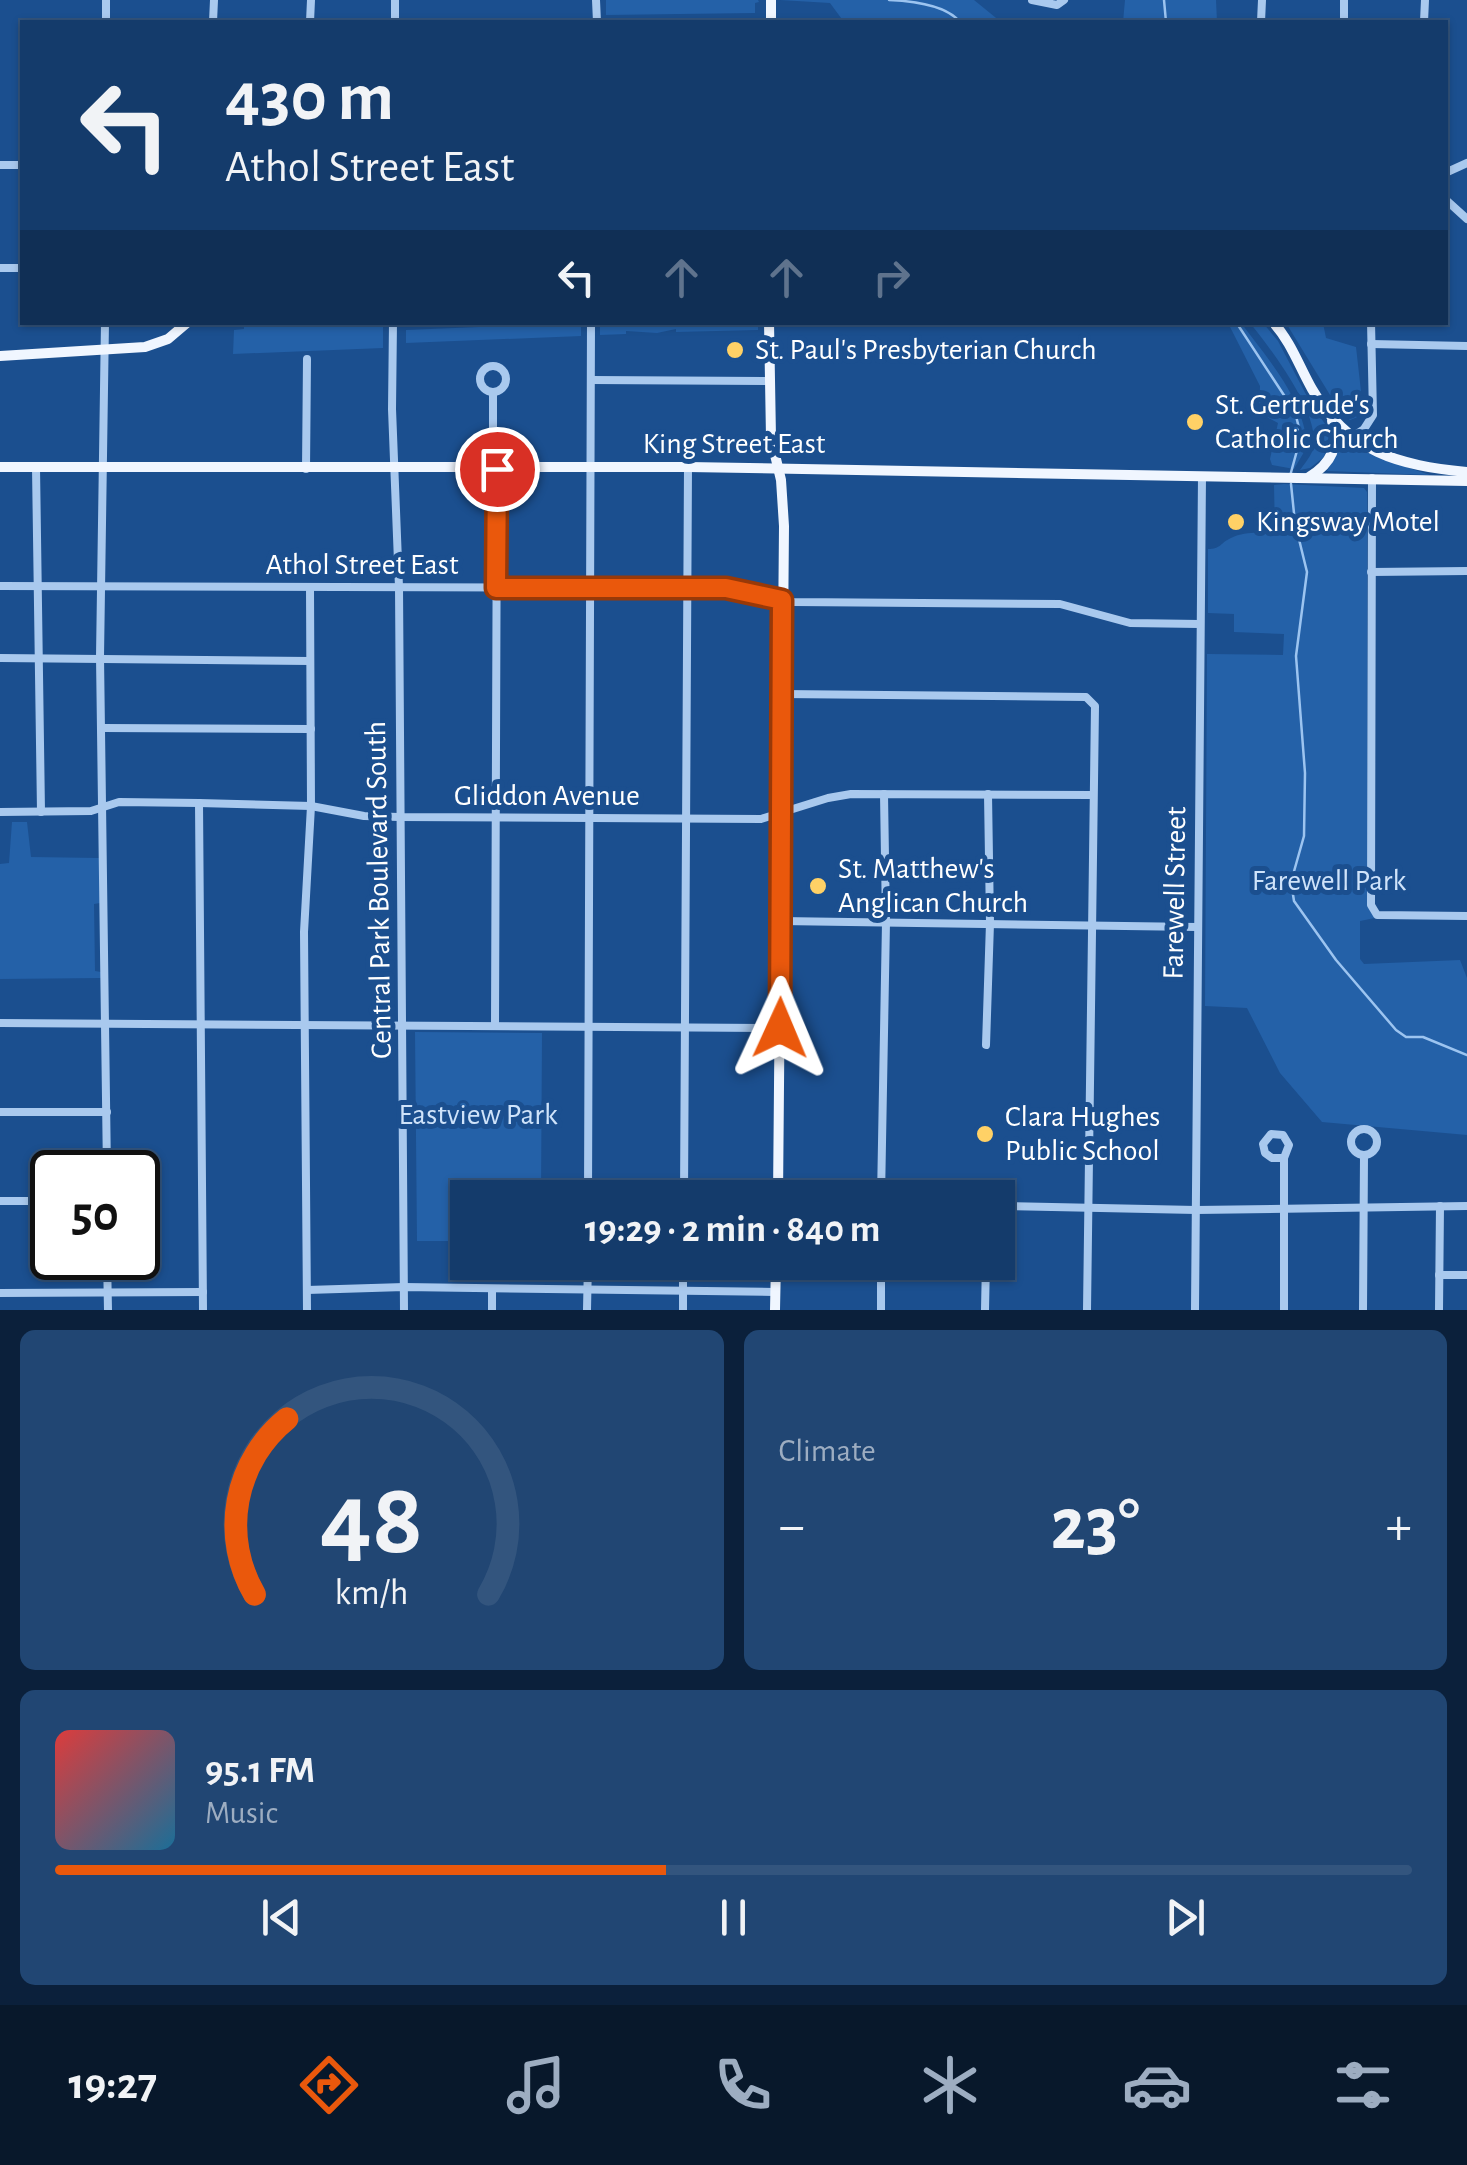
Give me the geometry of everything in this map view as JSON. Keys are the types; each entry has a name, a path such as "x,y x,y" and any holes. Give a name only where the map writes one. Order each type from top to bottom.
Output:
{"main road":[{"path":"0,356 158,344 184,325"},
{"path":"769,325 771,438 784,516 778,1180"},
{"path":"1276,325 1330,415 1336,432 1332,455 1324,468 1305,478"},
{"path":"1330,415 1368,449 1405,463 1467,472"},
{"name":"King Street East","path":"0,468 688,467 1467,481"},
{"path":"775,1280 775,1310"}],"street":[{"path":"1032,0 1048,5 1064,0"},
{"path":"1448,202 1467,219"},
{"path":"105,325 100,657 107,1150"},
{"name":"Central Park Boulevard South","path":"393,325 399,587 404,1310"},
{"path":"588,1180 591,325"},
{"path":"1352,438 1373,415 1370,325"},
{"path":"1371,344 1467,346"},
{"path":"306,469 307,359"},
{"path":"591,380 770,381"},
{"path":"493,393 495,1026"},
{"path":"684,1180 688,467"},
{"path":"36,468 40,812"},
{"name":"Farewell Street","path":"1194,1310 1202,476"},
{"path":"1372,478 1371,905 1377,916 1467,916"},
{"path":"1372,572 1467,571"},
{"name":"Athol Street East","path":"0,586 726,588 782,600 1060,604 1130,623 1199,624"},
{"path":"307,1310 304,932 311,806 310,588"},
{"path":"0,658 310,660"},
{"path":"781,694 1086,697 1095,706 1088,1310"},
{"path":"103,728 311,728"},
{"path":"881,1180 884,794"},
{"path":"986,1045 990,923 988,794"},
{"name":"Gliddon Avenue","path":"0,812 90,811 120,802 199,802 311,806 364,816 762,819 839,795 1092,795"},
{"path":"199,802 203,1310"},
{"path":"781,921 1197,927"},
{"path":"0,1023 780,1028"},
{"path":"0,1112 107,1112"},
{"path":"1364,1156 1364,1310"},
{"path":"1284,1158 1284,1310"},
{"path":"0,1200 30,1200"},
{"path":"1439,1310 1440,1206"},
{"path":"1015,1207 1286,1210 1467,1206"},
{"path":"1440,1276 1467,1276"},
{"path":"108,1280 108,1310"},
{"path":"587,1280 587,1310"},
{"path":"683,1280 683,1310"},
{"path":"880,1310 881,1280"},
{"path":"986,1280 986,1310"},
{"path":"307,1290 404,1287 775,1292"},
{"path":"492,1290 492,1310"},
{"path":"0,1293 203,1292"}],"green space":[{"path":"606,0 759,2 755,3 755,13 606,15"},
{"path":"780,0 974,0 999,20 843,20 830,3"},
{"path":"1125,0 1216,0 1217,20 1123,20"},
{"path":"244,325 383,325 383,348 233,354 234,330 244,329"},
{"path":"581,325 581,336 406,343 406,330"},
{"path":"600,325 758,325 758,330 676,329 600,335"},
{"path":"1229,325 1242,325 1273,366 1300,413 1307,447 1294,469 1272,465 1278,423 1259,413 1260,386"},
{"path":"1252,325 1265,325 1278,341 1330,431 1324,457 1310,468 1300,470 1313,449 1310,418 1270,348"},
{"path":"1287,325 1323,325 1326,338 1356,347 1363,409 1360,416 1350,420 1338,408"},
{"path":"1338,432 1374,456 1430,475 1327,471 1340,447"},
{"name":"Farewell Park","path":"1274,485 1364,488 1367,492 1367,903 1375,918 1360,921 1360,959 1364,964 1460,960 1467,978 1467,1135 1322,1122 1280,1073 1247,1008 1205,1006 1207,654 1283,655 1284,634 1234,632 1234,614 1208,613 1208,549 1242,534 1275,533"},
{"path":"12,822 27,822 31,857 99,858 100,903 94,904 95,971 101,972 101,978 0,979 0,864 9,863"},
{"name":"Eastview Park","path":"415,1032 542,1033 541,1180 450,1180 450,1241 417,1241"}],"waterway":[{"path":"889,0 937,8 958,20"},
{"path":"1164,0 1166,20"},
{"path":"1238,325 1295,412 1301,436 1290,476"},
{"path":"1291,484 1295,523 1307,572 1296,656 1305,773 1304,836 1291,882 1294,901 1336,960 1396,1030 1406,1037 1423,1037 1467,1055"}],"place":[{"name":"St. Paul's Presbyterian Church","path":"735,350"},
{"name":"St. Gertrude's Catholic Church","path":"1195,422"},
{"name":"Kingsway Motel","path":"1236,522"},
{"name":"St. Matthew's Anglican Church","path":"818,886"},
{"name":"Clara Hughes Public School","path":"985,1134"}],"route":[{"path":"497,469 496,588 726,588 782,600 780,1028"}]}
